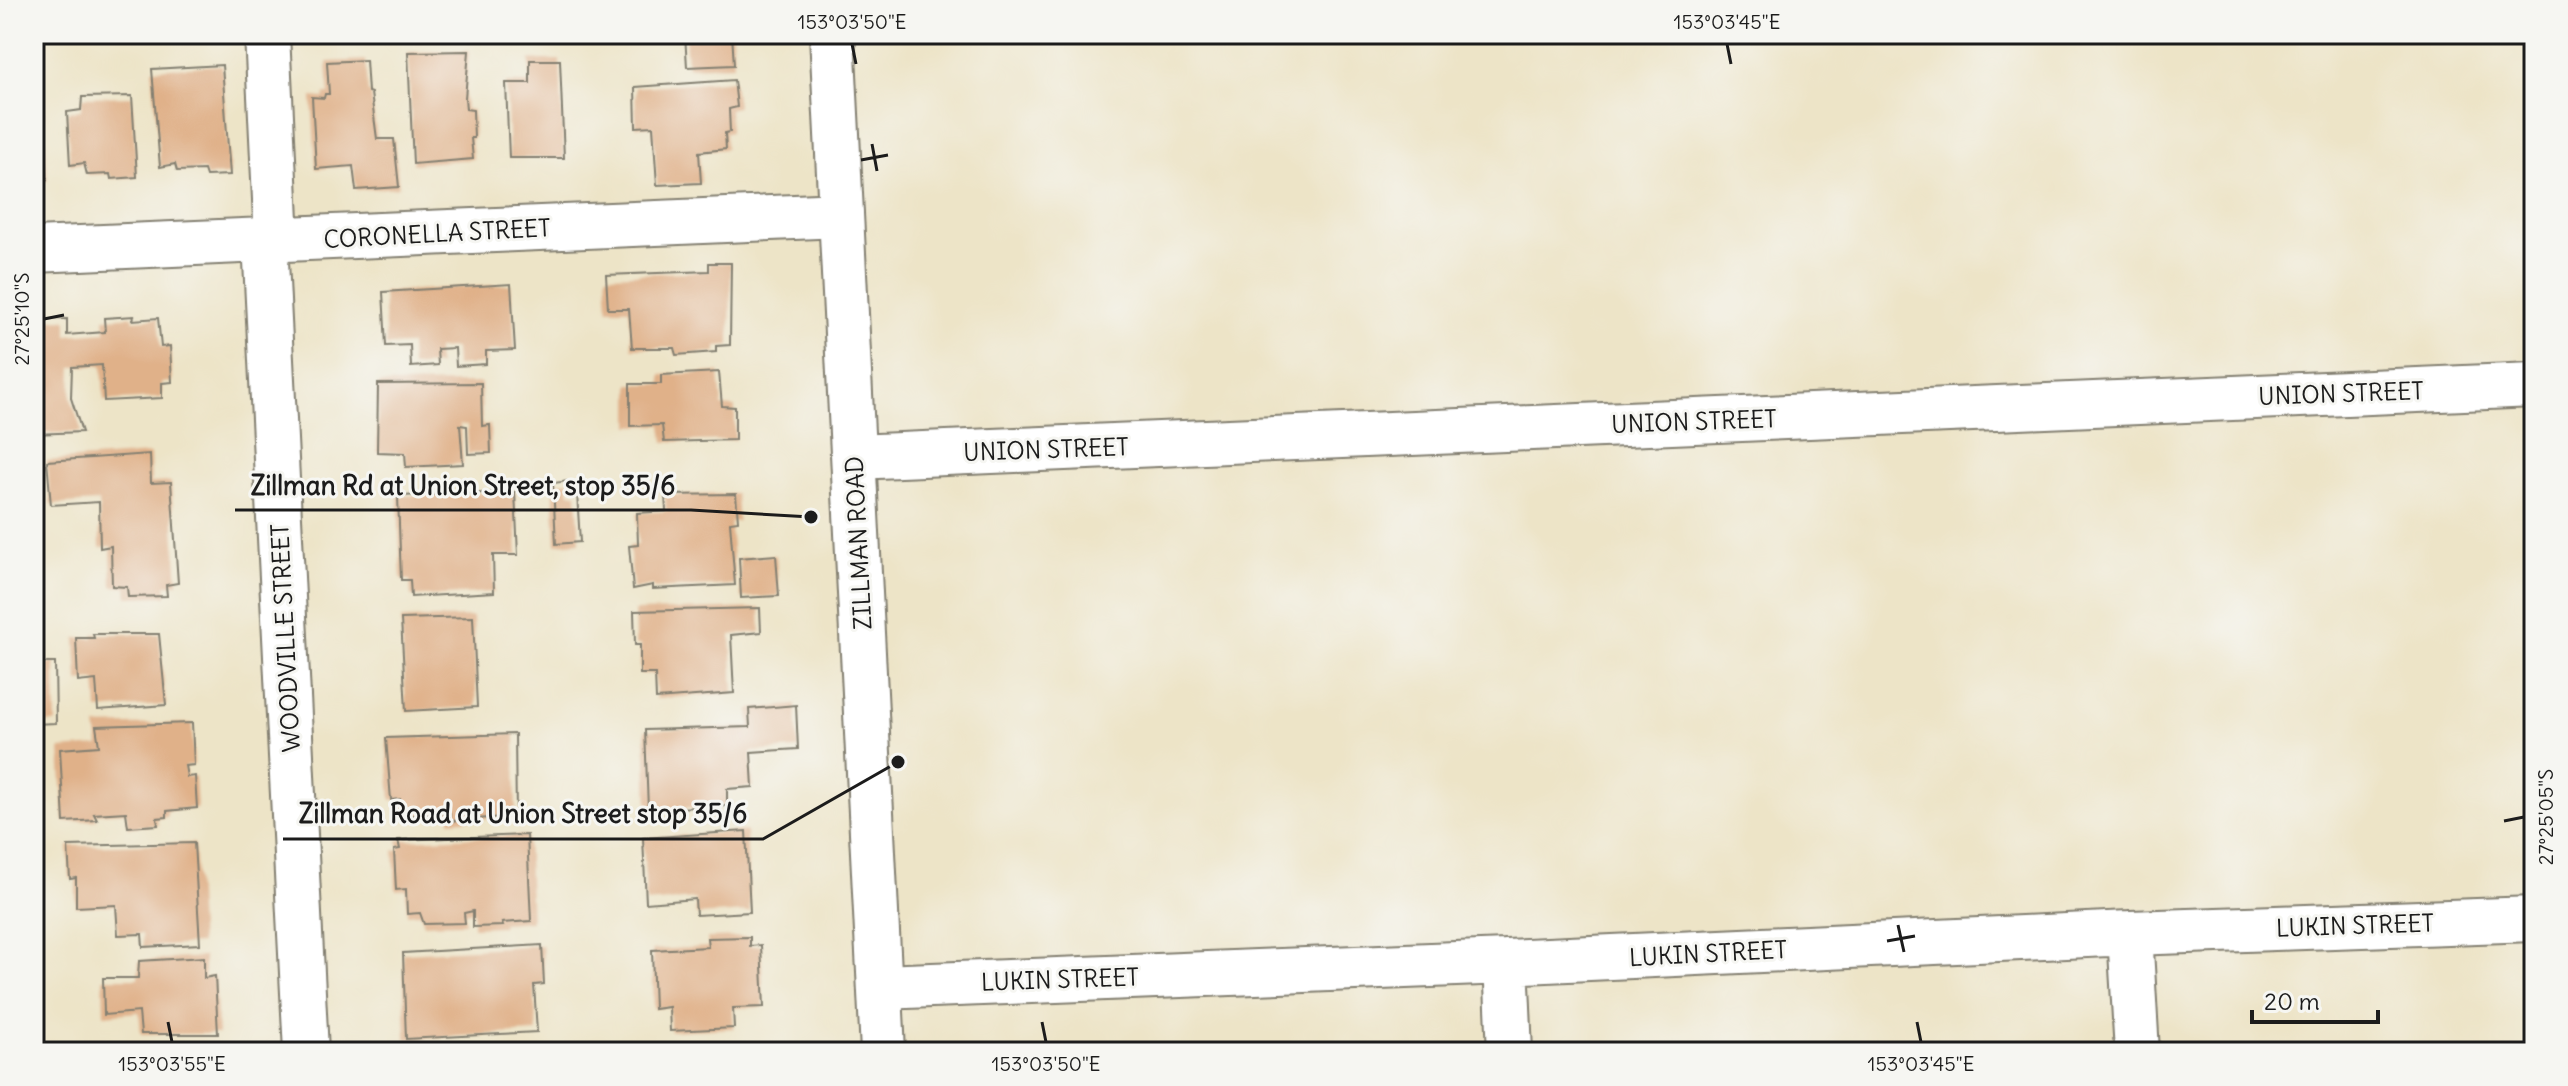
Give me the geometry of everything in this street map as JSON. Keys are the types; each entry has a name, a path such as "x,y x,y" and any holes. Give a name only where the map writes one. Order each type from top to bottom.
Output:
{"street":[{"name":"WOODVILLE STREET","path":"267,34 276,220 266,261 306,1052"},
{"name":"ZILLMAN ROAD","path":"832,34 883,1052"},
{"name":"CORONELLA STREET","path":"34,250 841,215"},
{"name":"UNION STREET","path":"854,457 2534,385"},
{"name":"LUKIN STREET","path":"881,987 2130,933 2534,919"},
{"path":"2130,933 2137,1052"},
{"path":"1506,962 1510,1052"}],"building":[{"path":"609,34 642,34 642,41 609,42"},
{"path":"685,34 732,34 734,65 687,67"},
{"path":"469,51 465,98 466,109 473,110 473,159 413,164 408,52"},
{"path":"366,60 368,92 371,93 377,139 394,139 399,187 356,190 353,166 316,169 312,97 324,98 325,94 329,94 327,62"},
{"path":"530,60 560,60 564,158 509,158 506,83 530,83"},
{"path":"222,65 230,175 206,176 204,170 177,171 175,164 160,167 152,69"},
{"path":"42,80 47,181 34,182 34,81"},
{"path":"734,80 737,107 729,109 730,132 725,133 726,149 699,152 701,183 657,185 653,126 636,127 635,87"},
{"path":"132,96 137,177 111,179 110,174 87,175 84,163 70,165 67,112 81,110 82,97"},
{"path":"709,263 731,263 730,345 716,346 716,352 676,355 674,348 632,348 629,309 608,309 606,275 709,271"},
{"path":"511,284 515,350 486,351 486,364 456,366 455,348 437,349 438,365 411,367 410,345 386,346 383,292"},
{"path":"134,316 133,320 158,318 161,347 170,346 172,382 162,383 162,398 104,401 102,365 72,367 71,398 82,432 34,434 34,320 67,319 67,335 105,332 104,318"},
{"path":"719,372 722,406 735,407 735,440 664,442 662,425 630,426 630,384 661,384 661,375"},
{"path":"481,383 482,426 490,425 491,453 468,454 467,426 460,425 463,464 406,467 405,453 377,452 378,384"},
{"path":"150,454 151,483 171,482 178,583 166,585 167,596 128,597 127,587 112,586 111,546 100,548 99,502 51,505 47,461"},
{"path":"568,481 570,492 577,493 580,542 556,544 553,483"},
{"path":"515,492 518,555 493,555 494,592 411,597 410,580 401,580 398,496"},
{"path":"736,494 738,521 730,522 735,585 653,589 653,585 633,589 629,546 638,545 637,513 666,511 665,495"},
{"path":"776,555 779,596 741,598 739,558"},
{"path":"760,608 761,632 731,635 734,693 656,699 655,674 640,674 640,645 635,645 634,611"},
{"path":"473,617 477,707 406,711 401,619"},
{"path":"93,634 159,634 166,705 98,710 96,680 78,682 76,638 94,638"},
{"path":"34,663 55,663 56,723 34,724"},
{"path":"796,705 798,749 751,752 753,787 727,789 727,806 648,809 645,730 750,727 749,709"},
{"path":"192,723 194,765 185,766 187,777 195,776 197,808 167,811 167,817 157,818 158,825 128,827 126,812 94,814 97,820 64,822 60,749 99,746 96,726"},
{"path":"515,734 516,816 450,821 450,813 402,816 400,799 391,800 386,738"},
{"path":"746,831 750,912 696,915 695,899 646,903 643,838"},
{"path":"527,835 531,921 473,927 473,911 464,913 465,923 424,924 420,913 407,914 406,889 396,890 394,850 400,849 398,840"},
{"path":"194,843 200,944 143,947 142,934 118,935 116,905 76,907 76,878 70,879 68,846"},
{"path":"750,937 750,946 761,945 764,1007 733,1008 734,1028 670,1031 669,1007 654,1009 652,950 708,947 707,938"},
{"path":"542,945 544,984 534,985 537,1032 406,1039 403,953"},
{"path":"204,957 204,978 215,976 218,1034 141,1034 139,1012 104,1015 103,978 138,978 139,961"}],"place":[{"name":"Zillman Rd at Union Street, stop 35/6","path":"811,517"},
{"name":"Zillman Road at Union Street stop 35/6","path":"898,762"}]}
